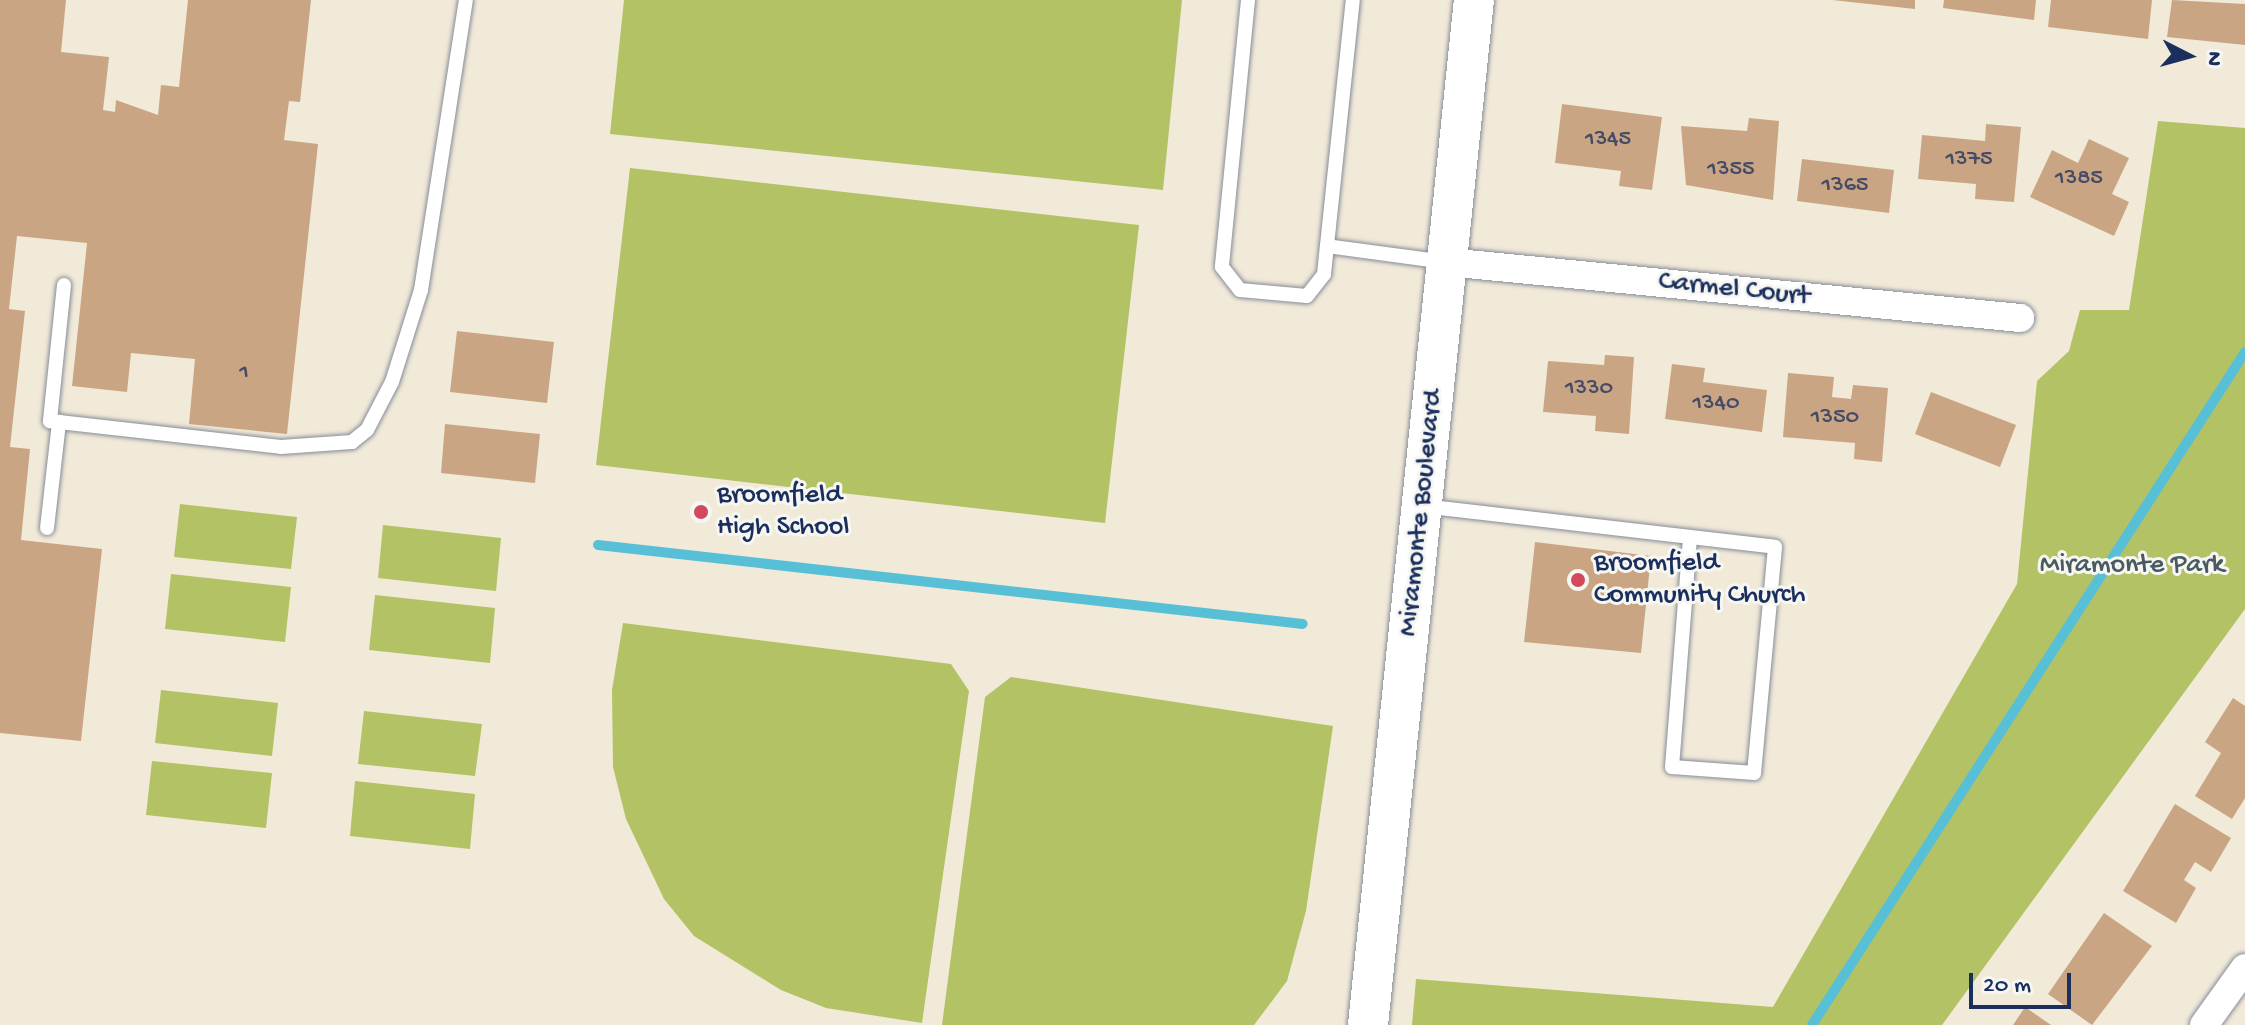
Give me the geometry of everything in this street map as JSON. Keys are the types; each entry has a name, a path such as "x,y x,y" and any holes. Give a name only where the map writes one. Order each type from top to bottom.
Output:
{"street":[{"name":"Miramonte Boulevard","path":"1368,1025 1474,0"},
{"name":"Carmel Court","path":"1447,262 2020,318"},
{"path":"2204,1025 2245,968"}],"lane":[{"path":"64,285 50,421 326,448 367,430 392,382 434,233 466,0"},
{"path":"1248,0 1222,267 1240,290 1307,296 1324,274 1353,0"},
{"path":"1327,246 1447,262"},
{"path":"47,528 59,422"},
{"path":"1422,506 1775,547 1754,773 1672,767 1690,539"}],"green space":[{"path":"624,0 1182,0 1163,190 610,134"},
{"name":"Miramonte Park","path":"2158,121 2245,128 2245,609 1942,1025 1412,1025 1416,979 1773,1007 2017,584 2037,381 2069,351 2080,310 2129,310"},
{"path":"630,168 1139,225 1105,523 596,465"},
{"path":"180,504 297,517 291,569 174,557"},
{"path":"383,525 501,538 496,591 378,578"},
{"path":"171,574 291,587 285,642 165,629"},
{"path":"375,595 495,608 490,663 369,650"},
{"path":"623,623 951,664 969,691 922,1023 826,1008 781,990 694,936 664,899 626,819 613,767 612,690"},
{"path":"1011,677 1333,726 1306,911 1287,981 1254,1025 942,1025 985,697"},
{"path":"161,690 278,703 272,756 155,743"},
{"path":"364,711 482,724 475,776 358,764"},
{"path":"152,761 272,773 266,828 146,815"},
{"path":"355,781 475,794 470,849 350,836"}],"building":[{"path":"0,0 66,0 61,52 109,57 103,110 115,112 116,100 158,115 161,85 179,87 188,0 311,0 300,102 289,101 284,140 318,144 287,434 189,424 195,359 131,353 127,392 72,386 87,243 17,236 9,309 25,311 10,447 30,449 21,540 102,549 81,741 0,733"},
{"path":"1832,0 1915,0 1915,9"},
{"path":"1944,0 2036,0 2034,20 1943,8"},
{"path":"2051,0 2152,0 2148,39 2048,27"},
{"path":"2172,0 2245,4 2245,45 2167,37"},
{"path":"1562,104 1662,117 1652,190 1619,186 1621,171 1555,163"},
{"path":"1749,118 1779,121 1773,200 1686,185 1681,126 1747,131"},
{"path":"1986,124 2021,127 2014,202 1975,199 1976,184 1918,179 1922,135 1985,141"},
{"path":"2089,139 2129,158 2112,194 2129,202 2114,236 2030,197 2052,150 2078,163"},
{"path":"1802,159 1894,170 1889,213 1797,201"},
{"path":"457,331 554,342 547,403 450,392"},
{"path":"1605,355 1634,357 1629,434 1595,431 1596,416 1543,412 1548,361 1604,365"},
{"path":"1672,364 1705,368 1703,382 1767,390 1762,432 1665,419"},
{"path":"1788,373 1834,377 1832,397 1851,399 1853,385 1888,388 1882,462 1854,459 1855,443 1783,437"},
{"path":"1931,392 2016,425 2000,467 1915,434"},
{"path":"445,424 540,434 535,483 441,473"},
{"path":"1535,542 1651,556 1641,653 1524,642"},
{"path":"2233,698 2245,706 2245,798 2232,819 2195,796 2221,753 2205,742"},
{"path":"2175,804 2231,838 2211,872 2195,862 2184,880 2196,888 2176,923 2123,891"},
{"path":"2104,913 2152,946 2092,1025 2048,994"},
{"path":"2025,1007 2051,1025 2013,1025"}],"waterway":[{"path":"1812,1025 2245,352"},
{"path":"598,545 1303,624"}],"place":[{"name":"Broomfield High School","path":"701,512"},
{"name":"Broomfield Community Church","path":"1578,580"}]}
